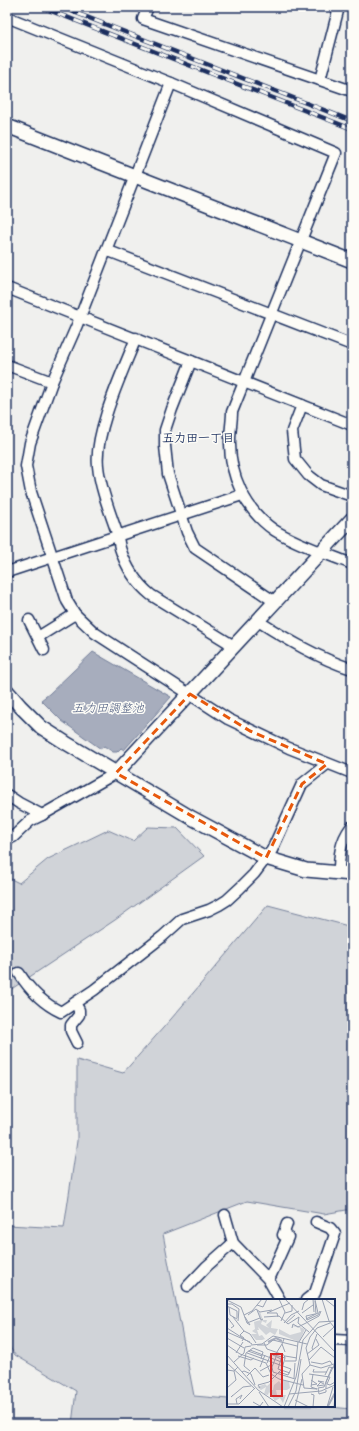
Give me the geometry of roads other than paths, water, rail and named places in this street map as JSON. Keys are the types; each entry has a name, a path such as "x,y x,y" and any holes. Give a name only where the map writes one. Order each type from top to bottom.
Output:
{"street":[{"path":"148,7 143,19 352,91"},
{"path":"320,80 340,7"},
{"path":"7,17 171,83 336,153 232,412 230,440 232,466 242,495 255,512 273,529 309,548 352,564"},
{"path":"171,83 80,316 52,382 30,443 26,466 31,492 67,601 75,614 95,633 228,719 327,764 352,773"},
{"path":"7,126 352,260"},
{"path":"106,250 352,346"},
{"path":"7,288 352,424"},
{"path":"136,338 106,418 99,442 98,466 104,493 118,536 120,548 131,575 140,587 234,646"},
{"path":"191,361 165,430 168,474 187,532 195,548 275,602"},
{"path":"7,365 52,382"},
{"path":"302,405 292,431 295,459 308,475 321,485 352,496"},
{"path":"7,572 242,495"},
{"path":"7,840 13,837 30,821 116,773 352,519"},
{"path":"38,636 75,614"},
{"path":"29,620 44,650"},
{"path":"258,621 293,644 333,663 352,669"},
{"path":"7,691 41,727 192,818 266,858 306,870 352,874"},
{"path":"19,973 27,986 52,1008 61,1012 94,990 182,920 209,910 227,900 254,874 272,850 302,784 327,764"},
{"path":"7,795 42,815"},
{"path":"339,873 339,855 341,845 351,827"},
{"path":"75,1003 79,1010 79,1015 71,1025 71,1031 77,1044"},
{"path":"225,1215 233,1243 268,1279 279,1299"},
{"path":"307,1299 315,1293 335,1234 330,1228 316,1222"},
{"path":"268,1279 288,1237 282,1235 287,1224"},
{"path":"188,1286 207,1266 233,1243"},
{"path":"335,1340 352,1341"}],"water":[{"name":"五力田調整池","path":"93,652 171,697 124,750 121,748 117,752 113,752 104,746 101,749 62,721 41,700"}],"railway":[{"path":"41,7 352,129"},
{"path":"61,7 352,121"}],"district":[{"name":"五力田一丁目","path":"198,437"}]}
